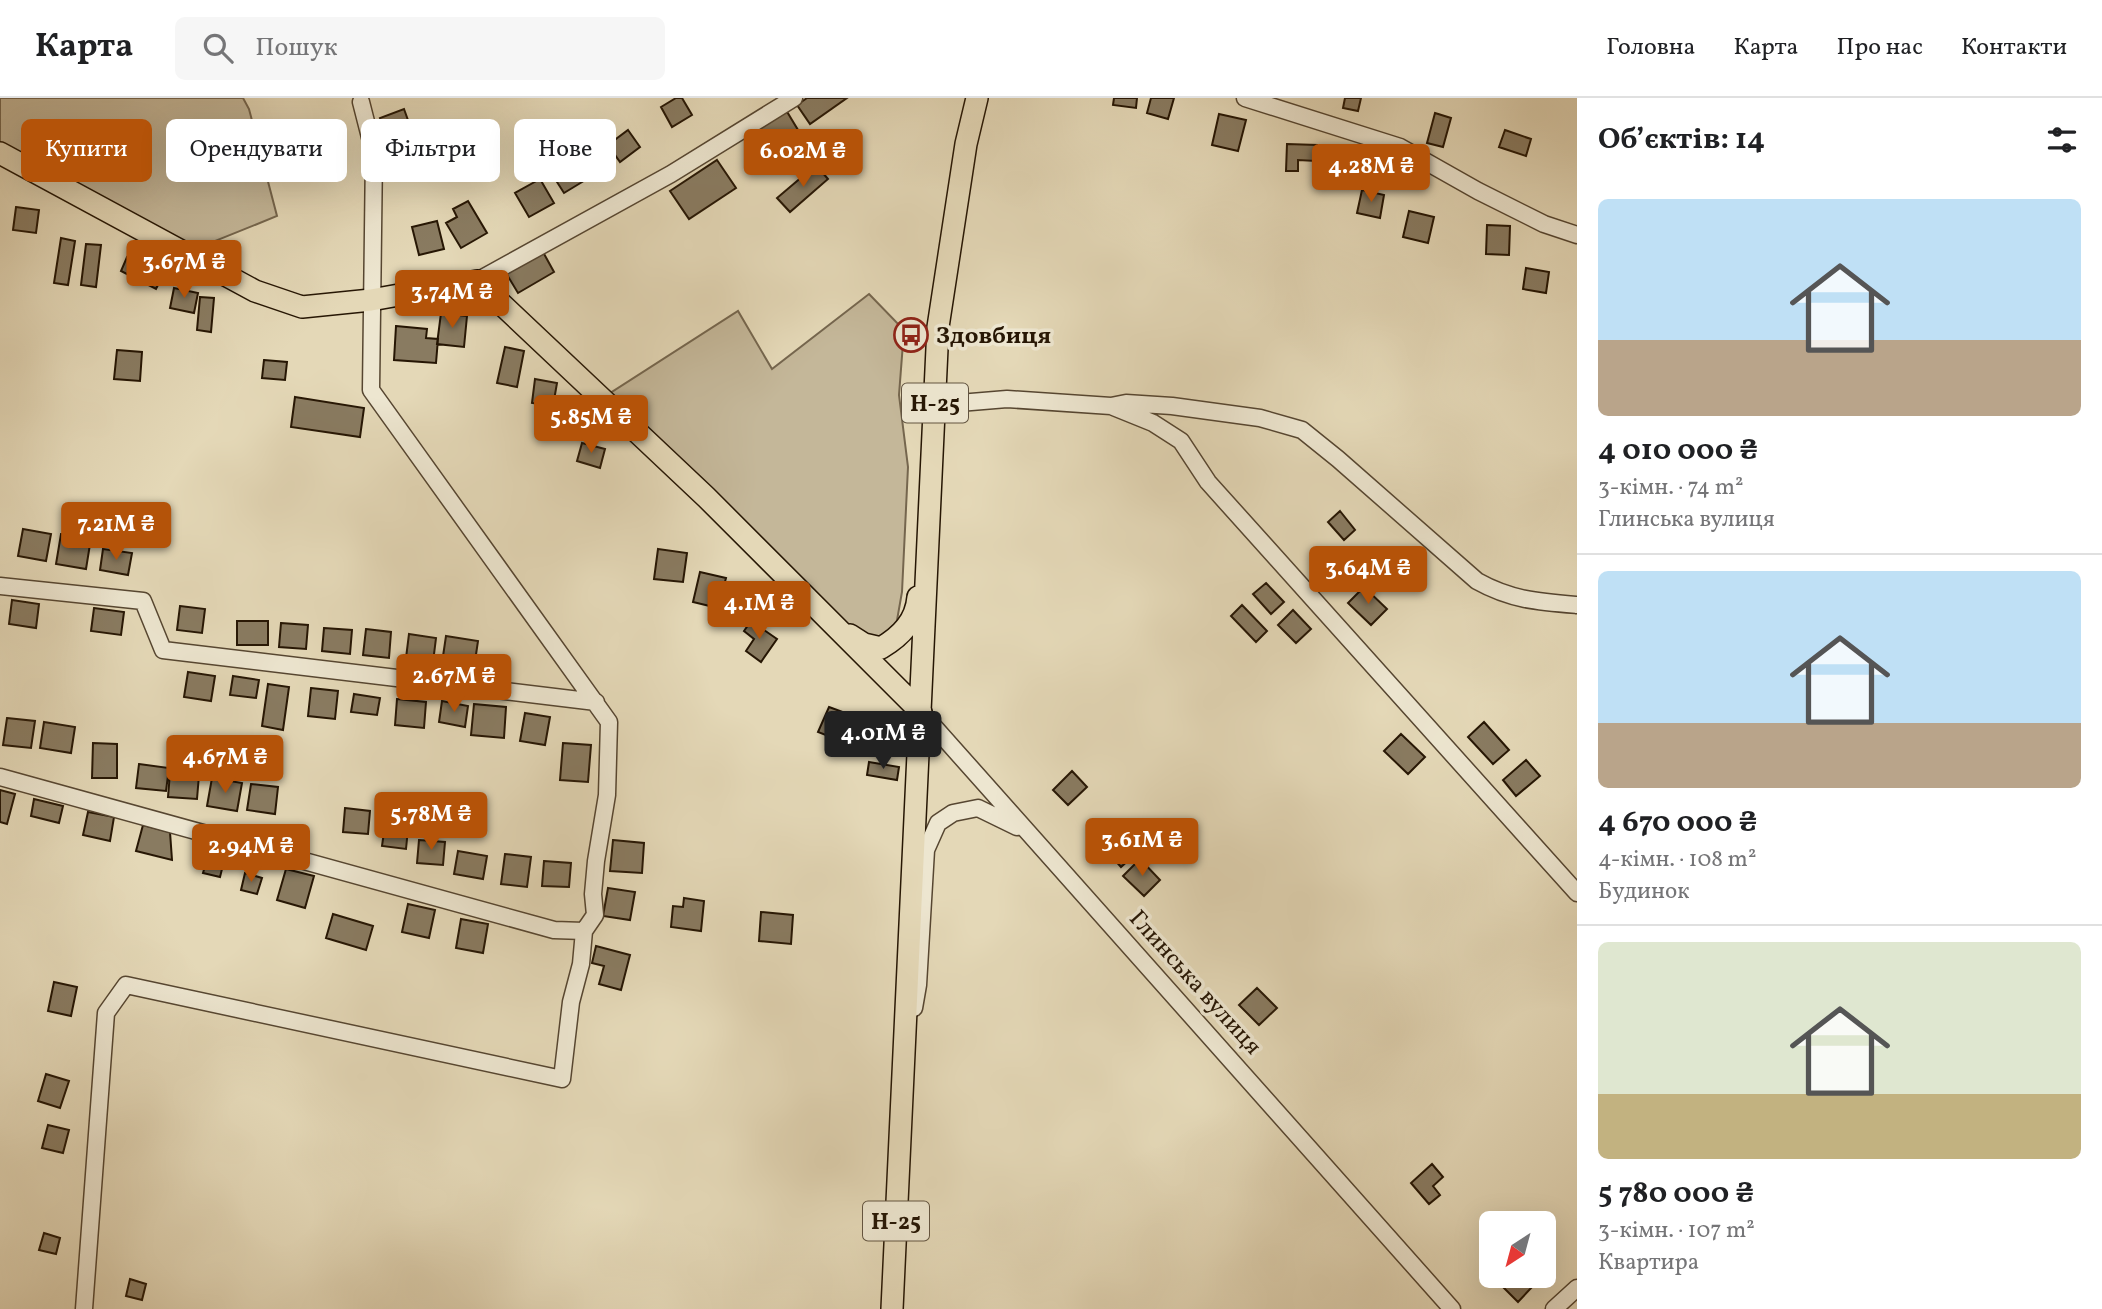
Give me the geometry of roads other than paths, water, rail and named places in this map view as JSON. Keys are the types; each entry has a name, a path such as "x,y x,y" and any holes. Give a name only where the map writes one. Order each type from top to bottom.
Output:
{"main road":[{"name":"Н-25","path":"892,1309 938,327 966,144 977,98"},
{"path":"0,153 255,291 302,307 371,300 477,281"},
{"name":"Глинська вулиця","path":"477,281 706,497 921,712"},
{"path":"833,624 864,644 881,648 899,637 913,619 918,603 924,535 929,526"}],"street":[{"path":"477,281 671,174 794,98"},
{"path":"1245,98 1400,147 1544,224 1577,235"},
{"path":"84,1309 107,1013 126,985 562,1079 571,1002 581,964 584,931 595,915 593,894 607,795 609,722 371,390 374,153 361,103"},
{"path":"935,405 1007,400 1111,406 1126,402 1260,418 1302,430 1348,467 1476,581 1500,594 1532,602 1577,605"},
{"path":"1111,406 1153,423 1181,441 1208,482 1577,893"},
{"path":"0,586 143,601 163,650 596,702"},
{"name":"Глинська вулиця","path":"921,712 1452,1309"},
{"path":"0,777 134,812 495,915 554,930 584,931"},
{"path":"905,1055 918,985 926,850 938,824 953,813 978,808 1029,834"},
{"path":"1554,1309 1577,1288"}],"place":[{"name":"Здовбиця","path":"911,335"}]}
